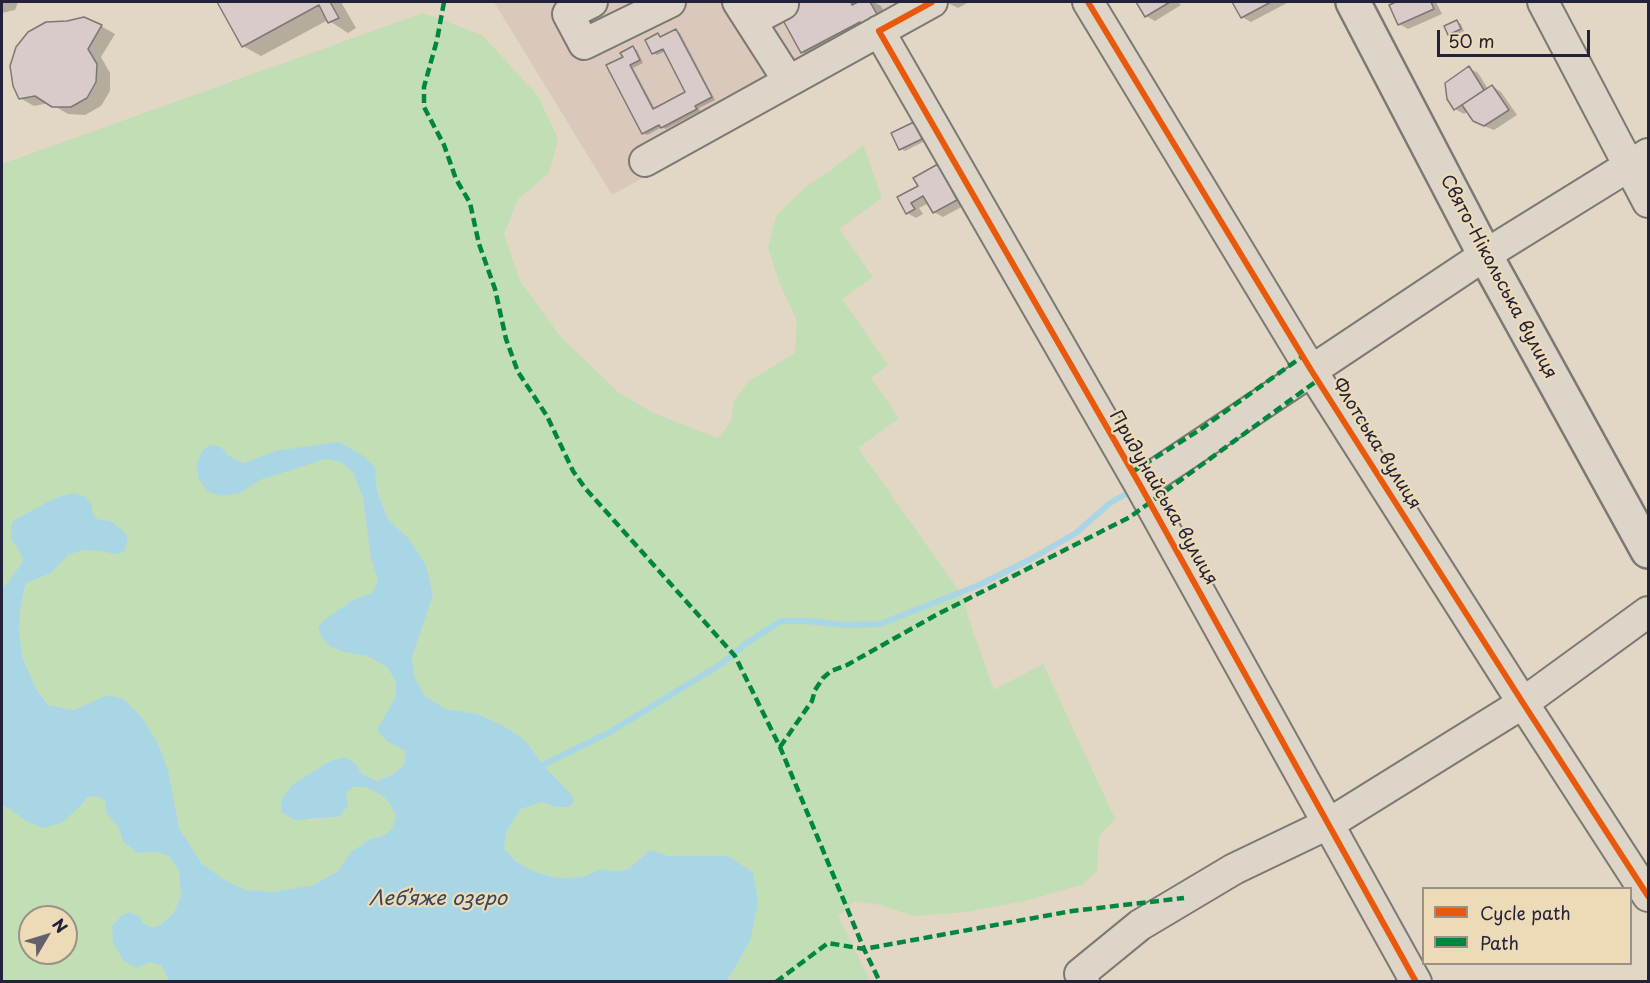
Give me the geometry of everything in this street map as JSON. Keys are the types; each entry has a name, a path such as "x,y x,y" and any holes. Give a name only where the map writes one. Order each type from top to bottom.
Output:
{"main road":[{"name":"Свято-Нікольська вулиця","path":"1353,2 1485,255 1648,551"}],"street":[{"path":"592,2 568,14 584,44 670,2"},
{"path":"645,161 788,80 891,17 932,2"},
{"name":"Флотська вулиця","path":"1089,2 1311,370 1648,896"},
{"path":"1542,2 1639,160 1648,202"},
{"path":"783,4 745,11 788,80"},
{"name":"Придунайська вулиця","path":"891,17 1140,485 1416,981"},
{"path":"1140,485 1485,255 1639,160"},
{"path":"1082,977 1140,925 1234,869 1330,823 1523,703 1648,612"}],"shaded area":[{"path":"494,2 910,2 876,50 612,195"}],"green space":[{"path":"423,13 482,35 538,96 558,139 549,173 518,199 504,234 520,281 560,336 618,392 653,413 718,438 731,421 734,401 749,381 795,353 797,321 780,284 768,248 776,216 808,185 863,145 882,198 839,229 873,277 842,299 888,365 871,378 899,418 858,448 964,598 968,617 994,690 1043,664 1115,819 1099,836 1097,871 1083,884 1029,900 967,912 913,916 880,905 855,901 838,916 870,981 727,981 750,941 753,872 728,856 669,856 650,850 627,870 601,869 583,877 558,878 535,872 515,861 504,848 507,830 521,809 542,802 555,807 570,793 543,765 525,740 504,726 477,714 446,709 425,696 414,676 412,657 433,595 426,565 409,539 388,519 377,491 375,467 361,454 275,451 244,463 229,456 221,447 202,451 196,466 199,480 240,493 260,480 303,465 325,459 342,462 353,472 363,498 371,559 378,581 372,593 351,601 324,620 344,652 367,656 387,667 396,682 396,696 378,730 387,741 405,751 404,765 393,774 377,781 362,774 355,763 330,761 318,769 309,820 338,817 346,793 353,787 365,787 381,795 389,802 396,816 392,829 383,836 370,839 351,852 337,872 313,885 274,892 246,890 225,880 202,864 179,828 169,774 107,695 74,710 49,705 35,687 22,656 19,630 21,604 27,582 51,573 68,555 83,550 114,554 110,521 97,519 92,512 12,540 23,561 2,590 2,164"},
{"path":"97,795 105,801 107,814 119,828 124,841 137,853 156,852 169,855 179,871 181,896 174,913 160,925 152,927 120,917 112,926 113,942 161,965 169,981 2,981 2,804 26,821 83,803"}],"water":[{"name":"Леб’яже озеро","path":"339,442 361,454 375,467 377,491 388,519 409,539 426,565 433,595 412,657 414,676 425,696 446,709 477,714 504,726 525,740 543,765 570,793 574,801 569,807 555,807 542,802 521,809 507,830 504,848 515,861 535,872 558,878 583,877 601,869 627,870 650,850 669,856 728,856 753,872 758,902 750,941 727,981 169,981 161,965 150,962 136,968 123,960 113,942 112,926 120,917 129,912 140,917 144,924 152,927 160,925 174,913 181,896 179,871 169,856 156,852 137,853 123,841 119,828 107,814 105,801 97,796 89,797 62,823 43,828 26,821 2,804 2,590 23,561 12,541 13,521 55,498 73,493 84,496 92,505 92,512 97,519 110,521 128,538 124,552 114,554 83,550 68,555 51,573 26,583 21,604 19,630 22,656 35,687 48,705 74,710 107,695 123,699 141,716 159,746 169,774 179,828 202,864 225,880 246,890 274,892 313,885 337,872 351,852 370,839 383,836 392,829 396,816 389,802 365,787 353,787 346,793 348,806 338,817 294,820 281,812 282,798 292,785 330,761 345,757 355,763 362,774 377,781 393,774 404,765 405,751 387,741 377,730 396,696 396,682 387,667 367,656 331,647 323,639 318,628 324,620 351,601 372,593 378,581 371,559 363,498 353,472 341,462 325,459 260,480 240,493 220,496 207,491 199,480 196,466 202,451 210,445 221,447 229,456 244,463 275,451"}],"building":[{"path":"217,2 330,2 339,18 328,23 319,5 242,47"},
{"path":"800,2 851,2 852,5 858,2 870,2 879,18 862,27 860,22 801,53 779,13"},
{"path":"1136,2 1170,2 1145,17"},
{"path":"1232,2 1271,2 1241,18"},
{"path":"1396,2 1431,2 1434,9 1398,25 1389,5"},
{"path":"84,17 102,25 88,49 97,64 96,82 87,98 71,107 52,107 35,96 19,99 13,86 10,66 16,47 28,32 46,22"},
{"path":"1457,20 1461,29 1448,35 1444,26"},
{"path":"676,29 712,97 695,106 697,109 661,128 659,125 642,134 606,65 623,57 620,53 633,46 640,60 630,65 653,109 685,92 663,49 652,54 645,40 658,33 660,37"},
{"path":"1469,66 1484,90 1454,110 1447,99 1445,83"},
{"path":"1492,85 1509,110 1484,126 1473,121 1462,105"},
{"path":"914,122 922,139 899,150 891,133"},
{"path":"938,164 957,200 933,213 923,196 911,203 915,209 906,214 897,197 918,186 913,178"}],"waterway":[{"path":"543,765 610,732 721,664 748,642 781,621 846,625 880,624 979,585 1031,559 1076,533 1110,503 1134,489"}],"marked path":[{"path":"444,2 437,40 424,87 424,107 444,145 456,179 470,203 479,244 495,289 506,339 518,372 547,416 573,471 585,488 735,656 780,747 864,949 880,982"},
{"path":"1132,472 1198,431 1303,356"},
{"path":"780,747 812,701 815,690 823,678 831,671 847,665 936,615 1130,517 1318,380"},
{"path":"776,982 828,943 864,949 1072,911 1184,898"}],"cycle path":[{"path":"932,2 879,31 1140,485 1416,982"},
{"path":"1088,2 1311,370 1648,896"}]}
